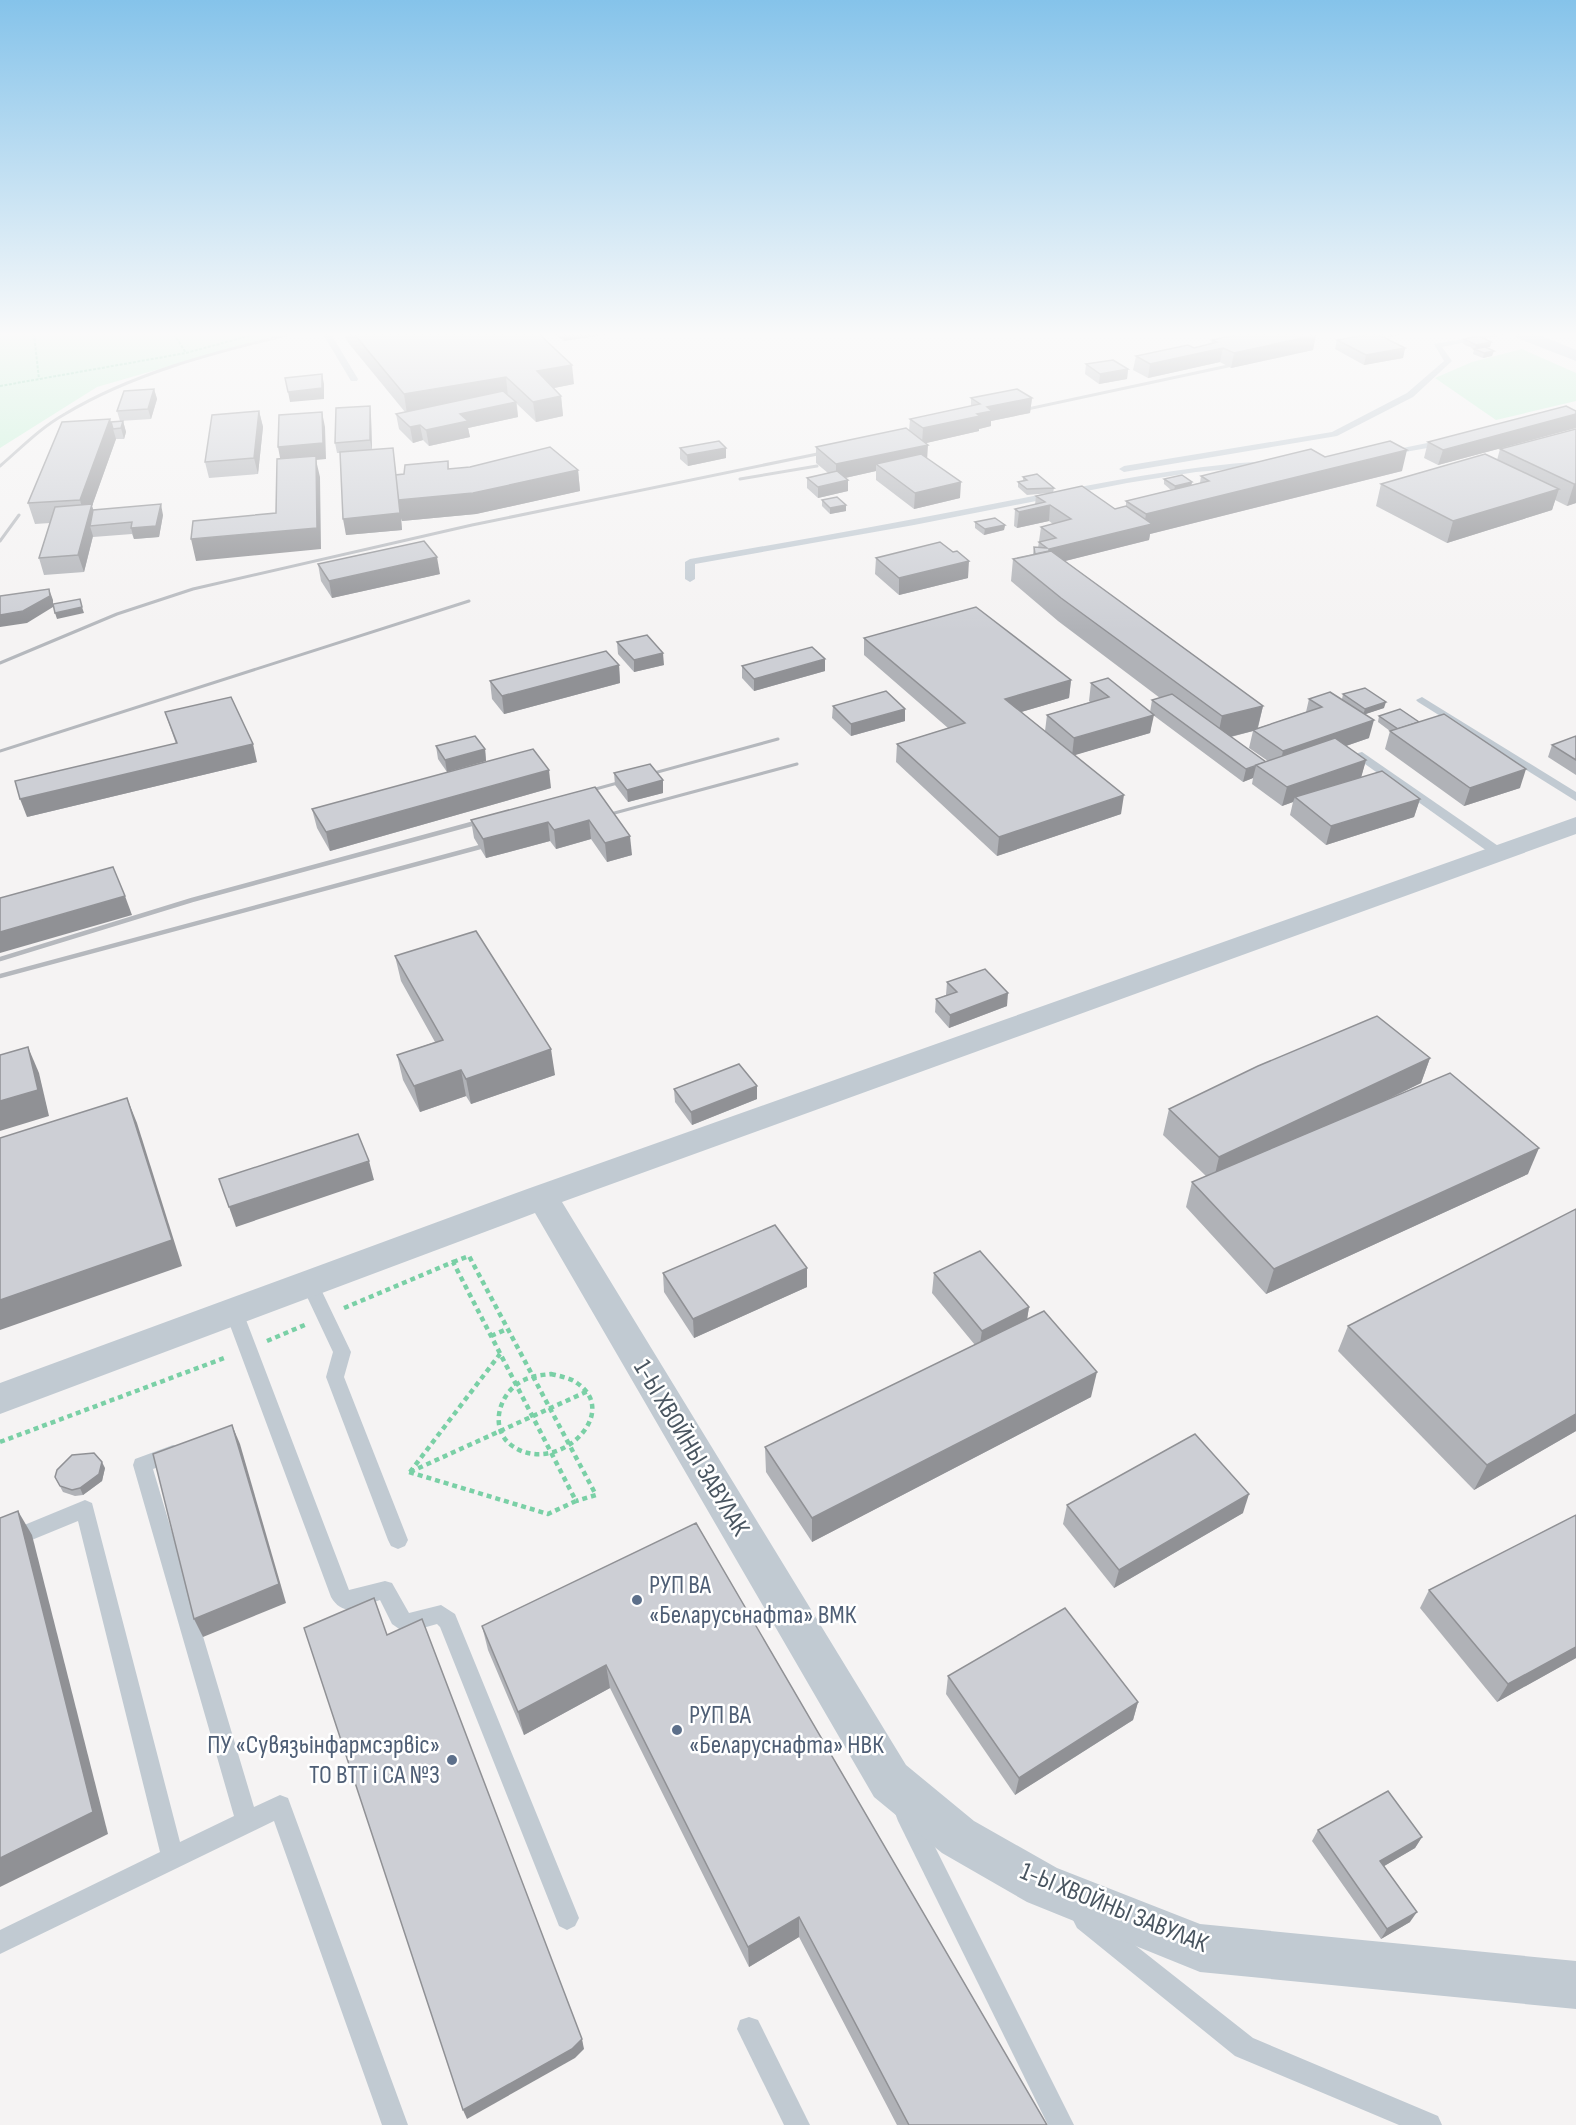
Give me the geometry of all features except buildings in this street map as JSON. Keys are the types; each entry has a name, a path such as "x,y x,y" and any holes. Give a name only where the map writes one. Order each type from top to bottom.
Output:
{"street":[{"path":"0,1399 542,1197 1576,825"},
{"name":"1-Ы ХВОЙНЫ ЗАВУЛАК","path":"542,1197 890,1781 958,1837 1043,1886 1200,1948 1576,1985"}],"lane":[{"path":"1124,469 1336,433"},
{"path":"1374,455 1454,441"},
{"path":"690,579 690,562 888,528 1116,483 1238,465 1272,464"},
{"path":"1422,700 1576,797"},
{"path":"1362,756 1499,853"},
{"path":"310,1284 342,1352 335,1377 398,1540"},
{"path":"234,1312 344,1600 357,1600 374,1592 385,1590 405,1623 441,1614 448,1621 567,1917"},
{"path":"195,1445 142,1465 247,1822"},
{"path":"0,1544 85,1509 173,1858"},
{"path":"890,1781 1060,2125"},
{"path":"0,1942 280,1806 395,2125"},
{"path":"1043,1886 1245,2047 1429,2125"},
{"path":"749,2030 798,2125"}],"path":[{"path":"0,1442 248,1349 469,1256 596,1495 548,1514 409,1472"},
{"path":"453,1262 576,1501"},
{"path":"491,1336 507,1329"},
{"path":"409,1472 500,1353"},
{"path":"551,1374 566,1376 578,1382 588,1391 593,1402 591,1421 580,1439 570,1447 551,1453 535,1454 519,1450 507,1442 500,1431 497,1416 501,1402 516,1386 533,1377 551,1374"},
{"path":"409,1472 588,1391"}],"green space":[{"path":"0,433 24,433 0,448"}],"railway":[{"path":"0,466 38,433"},
{"path":"0,663 117,614 193,589 472,525 832,451"},
{"path":"740,479 817,466"},
{"path":"0,541 19,515"},
{"path":"0,751 469,601"},
{"path":"581,793 778,739"},
{"path":"607,815 797,764"},
{"path":"597,818 612,814"},
{"path":"0,959 192,900 486,820"},
{"path":"0,976 495,843"}],"place":[{"name":"РУП ВА «Беларусьнафта» ВМК","path":"637,1600"},
{"name":"РУП ВА «Беларуснафта» НВК","path":"677,1730"},
{"name":"ПУ «Сувязьінфармсэрвіс» ТО ВТТ і СА №3","path":"452,1760"}]}
